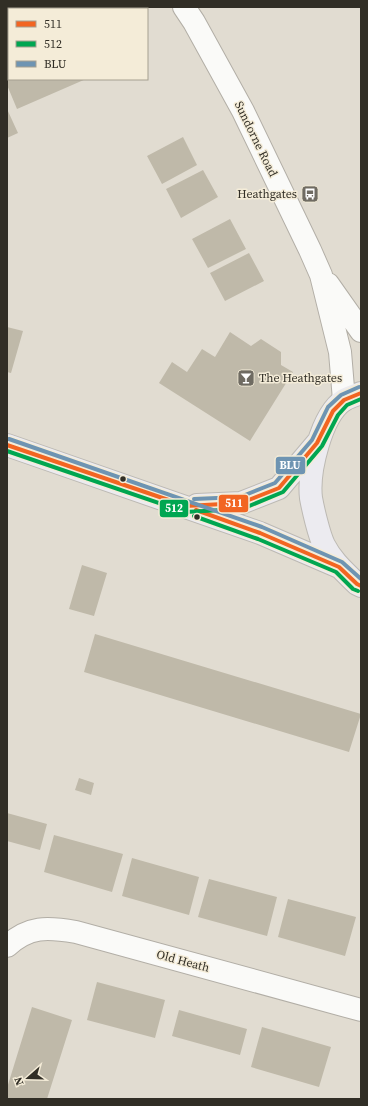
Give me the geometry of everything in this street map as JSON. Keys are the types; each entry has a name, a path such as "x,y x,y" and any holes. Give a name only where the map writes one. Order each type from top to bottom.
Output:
{"main road":[{"name":"Sundorne Road","path":"184,7 194,22 243,111 321,275 352,397"},
{"name":"Sundorne Road","path":"321,275 361,331"},
{"path":"186,506 241,503 279,488 317,442 333,411 352,397"},
{"path":"317,442 312,471 311,497 324,544 338,567 361,586"},
{"path":"7,445 260,533 338,567"},
{"name":"Old Heath","path":"7,946 17,937 36,930 52,928 76,932 361,1010"}],"building":[{"path":"7,68 8,80 84,80 17,109 7,85"},
{"path":"7,109 18,133 7,138"},
{"path":"183,137 197,165 162,184 147,156"},
{"path":"203,170 218,197 181,218 166,189"},
{"path":"230,219 246,249 208,268 192,239"},
{"path":"249,253 264,281 225,301 210,273"},
{"path":"7,327 23,331 11,373 7,372"},
{"path":"230,332 251,346 261,339 281,352 281,365 293,372 250,441 159,383 172,362 187,372 202,349 215,357"},
{"path":"82,565 107,573 94,616 69,609"},
{"path":"95,634 361,714 349,752 84,672"},
{"path":"79,778 94,783 91,795 75,790"},
{"path":"7,813 47,824 40,850 7,841"},
{"path":"54,835 123,854 112,892 44,872"},
{"path":"132,858 199,877 189,915 122,896"},
{"path":"209,879 277,897 267,936 198,917"},
{"path":"288,899 356,917 345,956 278,937"},
{"path":"97,982 165,1000 155,1038 87,1020"},
{"path":"32,1007 72,1020 47,1099 7,1099 7,1088"},
{"path":"179,1010 247,1029 240,1055 172,1036"},
{"path":"262,1027 331,1047 319,1087 251,1067"}],"transit line":[{"name":"BLU","path":"194,499 240,497 275,483 312,440 328,407 341,395 359,387"},
{"name":"511","path":"7,445 186,506 241,503 279,488 317,443 333,411 344,400 361,393"},
{"name":"512","path":"7,451 185,512 242,509 283,492 322,446 338,415 347,405 361,399"},
{"name":"BLU","path":"9,439 262,527 342,562 361,579"},
{"name":"511","path":"196,510 260,533 339,567 361,586"},
{"name":"512","path":"194,516 258,539 336,572 353,589 358,591"}],"place":[{"name":"Heathgates","path":"310,194"},
{"name":"The Heathgates","path":"246,378"}]}
